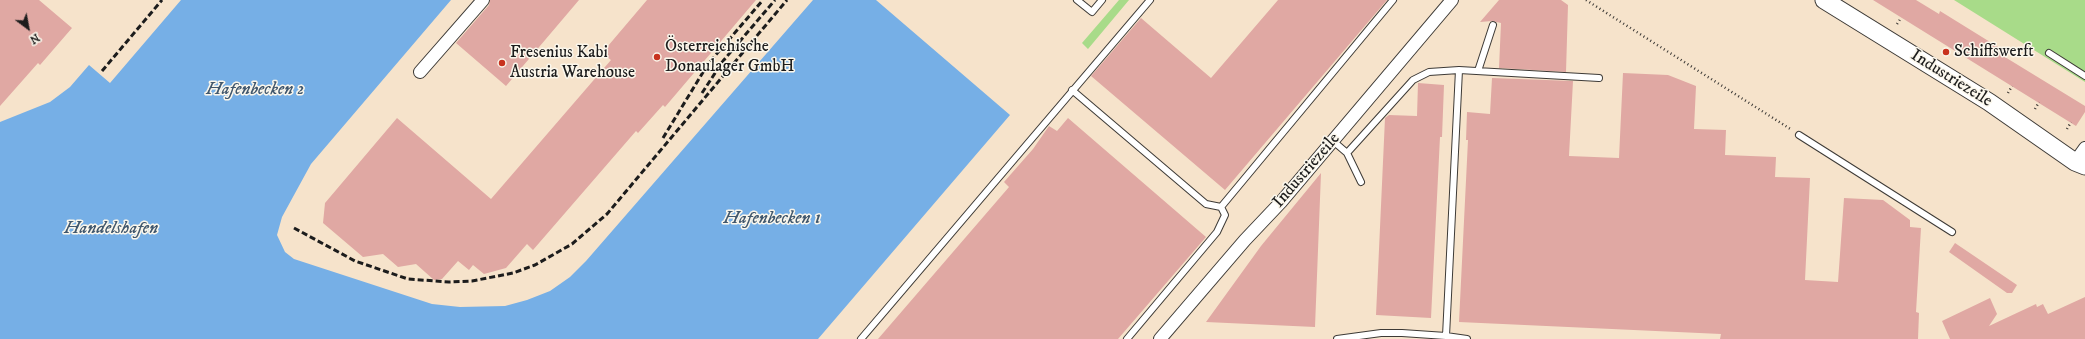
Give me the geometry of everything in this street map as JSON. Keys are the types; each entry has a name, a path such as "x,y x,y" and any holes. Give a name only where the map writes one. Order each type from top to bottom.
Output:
{"main road":[{"name":"Industriezeile","path":"1824,0 1989,102 2083,163"}],"street":[{"path":"420,72 483,0"},
{"name":"Industriezeile","path":"1160,339 1333,141 1452,0"}],"lane":[{"path":"1077,0 1092,12 1102,0"},
{"path":"861,339 1150,0"},
{"path":"1221,207 1393,0"},
{"path":"1478,71 1493,25"},
{"path":"2049,53 2085,76"},
{"path":"1347,153 1413,80 1429,72 1459,70 1599,78"},
{"path":"1446,336 1459,70"},
{"path":"1072,90 1206,204 1221,207 1225,214 1218,232 1127,339"},
{"path":"1799,135 1952,232"},
{"path":"1333,141 1347,153 1361,182"},
{"path":"1337,339 1382,333 1446,336 1467,339"}],"path":[{"path":"1586,0 1799,135"},
{"path":"1897,24 1901,18"},
{"path":"2008,93 2012,86"},
{"path":"2034,109 2039,102"},
{"path":"2066,130 2071,122"}],"green space":[{"path":"1119,0 1129,0 1088,49 1082,43"},
{"path":"1954,0 2085,0 2085,82"}],"water":[{"path":"181,0 451,0 311,164 282,217 277,235 285,252 294,259 432,304 460,307 505,306 527,300 550,291 570,277 586,261 813,0 876,0 1010,115 818,339 0,339 0,122 50,102 70,87 89,65 110,83"}],"building":[{"path":"0,0 39,0 72,28 40,65 38,63 0,106"},
{"name":"Fresenius Kabi Austria Warehouse","path":"490,0 579,0 506,86 456,43 489,5"},
{"path":"647,0 756,0 665,107 663,105 638,133 636,131 533,250 527,244 506,268 484,274 473,265 469,270 458,261 442,279 434,280 416,264 398,267 383,254 363,257 323,223 325,203 397,118 491,199 611,60 602,53"},
{"path":"1278,0 1387,0 1225,190 1091,76 1141,18 1211,78"},
{"path":"1499,0 1561,0 1568,5 1566,72 1499,68 1501,23 1492,21 1480,22"},
{"path":"1873,0 1916,0 1939,14 1940,11 2003,50 2000,54 2085,106 2085,112 2076,126"},
{"path":"1623,73 1668,75 1696,86 1694,129 1726,130 1725,155 1776,157 1775,177 1810,178 1805,280 1838,282 1844,198 1883,200 1910,220 1910,227 1921,228 1916,312 1919,313 1918,339 1720,339 1721,334 1459,322 1468,140 1466,140 1467,112 1490,114 1492,78 1573,81 1569,156 1619,158"},
{"path":"1418,83 1444,85 1431,318 1376,315 1385,118 1389,115 1417,116"},
{"path":"1068,118 1206,237 1118,339 878,339 1009,187 1004,182 1033,149 1049,126 1057,131"},
{"path":"1321,173 1315,327 1206,322 1261,246"},
{"path":"1955,243 2017,285 2012,293 2007,293 1949,252"},
{"path":"2085,297 2085,339 1950,339 1942,321 1990,298 1997,314 1989,326 2036,304 2037,307 2043,304 2048,314"}],"railway":[{"path":"102,71 162,0"},
{"path":"663,138 708,64 763,0"},
{"path":"702,93 723,61 775,0"},
{"path":"294,228 355,261 408,279 449,282 472,281 513,273 535,265 572,244 607,214 787,0"}],"place":[{"name":"Schiffswerft","path":"1946,52"},
{"name":"Österreichische Donaulager GmbH","path":"657,57"},
{"name":"Fresenius Kabi Austria Warehouse","path":"502,63"}],"water label":[{"name":"Hafenbecken 2","path":"255,90"},
{"name":"Hafenbecken 1","path":"772,219"},
{"name":"Handelshafen","path":"111,229"}]}
